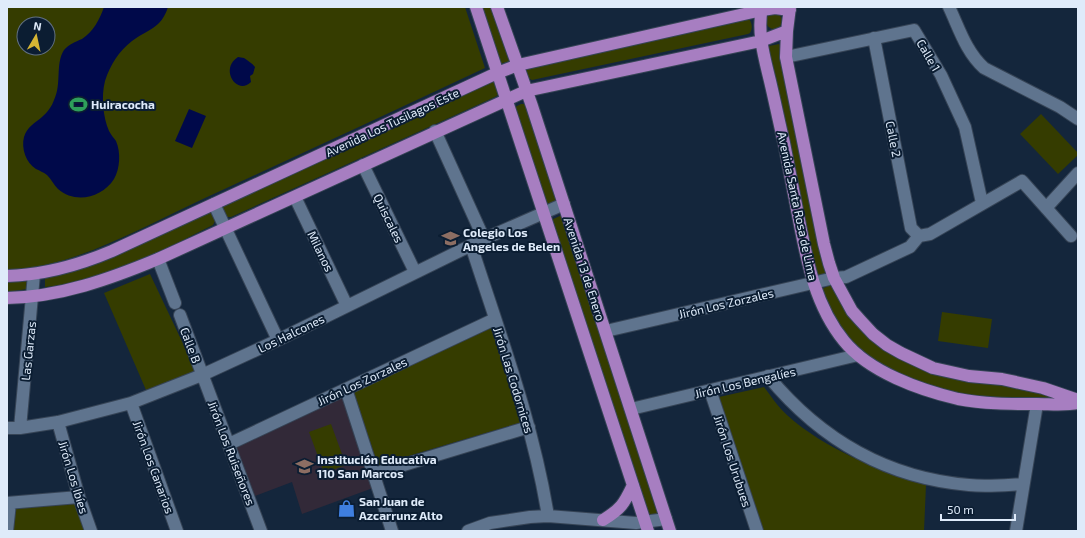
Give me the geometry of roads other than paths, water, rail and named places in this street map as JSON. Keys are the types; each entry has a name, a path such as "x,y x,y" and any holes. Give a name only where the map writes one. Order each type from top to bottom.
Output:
{"main road":[{"name":"Avenida 13 de Enero","path":"476,7 647,527"},
{"name":"Avenida 13 de Enero","path":"497,7 606,331 670,531"},
{"name":"Avenida Los Tusilagos Este","path":"9,277 34,274 86,262 147,236 497,73 518,66 762,9 790,9"},
{"name":"Avenida Santa Rosa de Lima","path":"762,9 760,30 761,41 807,260 820,300 835,328 845,342 858,355 875,366 915,386 932,392 985,403 1063,405 1078,403"},
{"name":"Avenida Santa Rosa de Lima","path":"790,9 786,31 786,58 824,244 834,278 852,311 873,334 901,353 933,368 969,376 1002,379 1043,388 1078,400"},
{"path":"7,298 33,296 88,285 125,273 295,197 526,90 761,41 786,31"},
{"path":"603,520 617,512 626,500 633,485"}],"street":[{"path":"949,7 970,52 977,62 984,68 1060,107 1078,119"},
{"name":"Calle 1","path":"786,58 914,30 941,75 965,127 982,203"},
{"name":"Calle 2","path":"874,38 911,228 919,236"},
{"path":"435,132 484,239"},
{"name":"Quiscales","path":"363,165 415,272"},
{"path":"1046,208 1078,173"},
{"path":"919,236 930,234 1022,181 1071,236"},
{"name":"Milanos","path":"295,197 347,306"},
{"path":"214,204 278,340"},
{"name":"Los Halcones","path":"7,428 20,428 58,422 131,403 202,375 278,340 471,245 564,204"},
{"name":"Jirón Los Zorzales","path":"606,331 834,278 846,277 903,250 910,246 919,236"},
{"name":"Jirón Las Codornices","path":"471,245 530,427 538,458 548,516"},
{"path":"158,259 175,303"},
{"name":"Las Garzas","path":"20,428 34,274"},
{"name":"Calle B","path":"180,316 202,375"},
{"name":"Jirón Los Zorzales","path":"229,444 495,319"},
{"name":"Jirón Los Bengalíes","path":"631,409 858,355"},
{"name":"Jirón Los Ruiseñores","path":"202,375 262,531"},
{"path":"768,376 782,394 814,424 858,453 885,466 913,475 949,483 990,486 1023,484"},
{"path":"346,389 392,531"},
{"name":"Jirón Los Urubues","path":"710,390 757,531"},
{"name":"Jirón Los Canarios","path":"131,403 177,531"},
{"path":"1016,531 1037,404"},
{"name":"Jirón Los Ibíes","path":"58,422 79,497 91,531"},
{"path":"374,474 530,427"},
{"path":"7,531 9,503 79,497"},
{"path":"468,531 503,520 548,516 636,523 647,527 666,519"}],"place":[{"name":"Huiracocha","path":"78,104"},
{"name":"Colegio Los Angeles de Belen","path":"450,239"},
{"name":"Institución Educativa 110 San Marcos","path":"304,466"},
{"name":"San Juan de Azcarrunz Alto","path":"346,508"}]}
